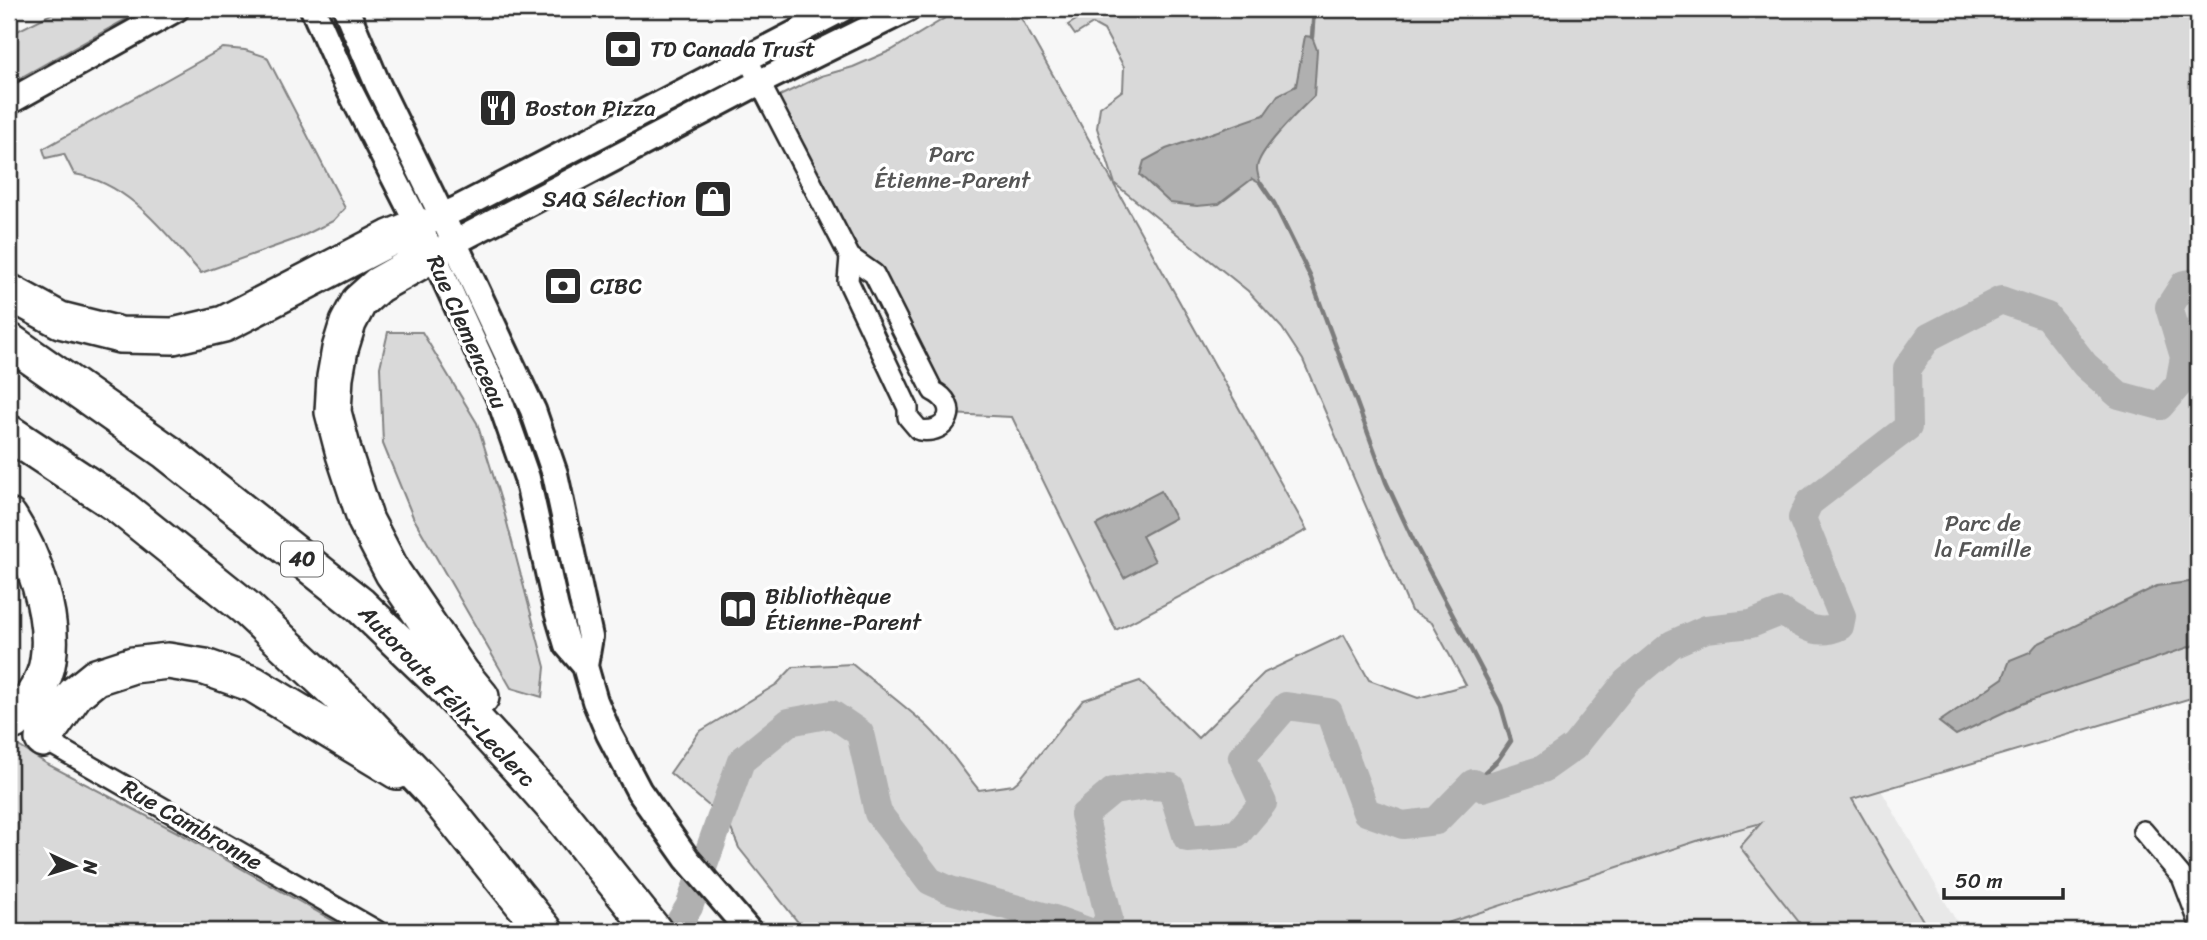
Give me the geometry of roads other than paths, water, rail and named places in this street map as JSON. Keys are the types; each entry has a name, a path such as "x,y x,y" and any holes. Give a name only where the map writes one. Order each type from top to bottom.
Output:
{"highway":[{"path":"9,292 60,320 120,335 173,336 224,324 390,238 437,234"},
{"path":"437,234 359,302 348,323 340,349 333,412 366,521 393,573 462,674 537,767 561,815"},
{"name":"Autoroute Félix-Leclerc","path":"9,341 167,452 360,605 441,683 561,815 651,927"},
{"path":"9,433 118,505 246,607 356,711 433,792 545,931"},
{"path":"9,517 36,571 48,621 48,661 22,726"},
{"path":"22,726 75,694 96,677 132,665 169,661 205,667 253,684 433,792"}],"street":[{"path":"9,102 176,9"},
{"name":"Rue Clemenceau","path":"313,9 345,81 437,234"},
{"name":"Rue Clemenceau","path":"346,9 437,234 519,450 567,645 585,666 595,701 639,791 687,859 749,931"},
{"path":"437,234 747,58 842,9"},
{"path":"437,234 908,9"},
{"path":"747,58 850,257 874,274 933,391 942,395 947,402 949,414 943,426 931,432 919,430 908,416 908,408 848,281 850,257"},
{"name":"Rue Cambronne","path":"22,726 377,931"},
{"path":"2143,831 2182,877 2198,919"}],"waterway":[{"path":"1312,37 1314,9"},
{"path":"1261,184 1274,203 1310,276 1386,482 1415,544 1501,706 1511,741 1498,760 1473,783"},
{"path":"1101,931 1109,918 1084,815 1113,791 1146,786 1171,787 1187,838 1237,834 1263,803 1242,757 1286,706 1329,712 1366,812 1403,825 1436,821 1473,783 1483,788 1543,769 1574,747 1626,682 1672,644 1706,629 1751,624 1781,612 1817,630 1824,631 1840,626 1842,616 1802,518 1809,503 1908,427 1907,368 1929,337 2001,300 2047,316 2085,365 2119,395 2160,406 2179,384 2184,357 2169,307 2184,284 2198,282"},
{"path":"674,931 689,907 741,761 789,722 832,714 860,733 878,813 930,881 950,890 1087,931"}],"place":[{"name":"TD Canada Trust","path":"623,49"},
{"name":"Boston Pizza","path":"498,108"},
{"name":"SAQ Sélection","path":"713,199"},
{"name":"CIBC","path":"563,286"},
{"name":"Bibliothèque Étienne-Parent","path":"738,609"}],"park label":[{"name":"Parc Étienne-Parent","path":"952,167"},
{"name":"Parc de la Famille","path":"1983,536"}]}
